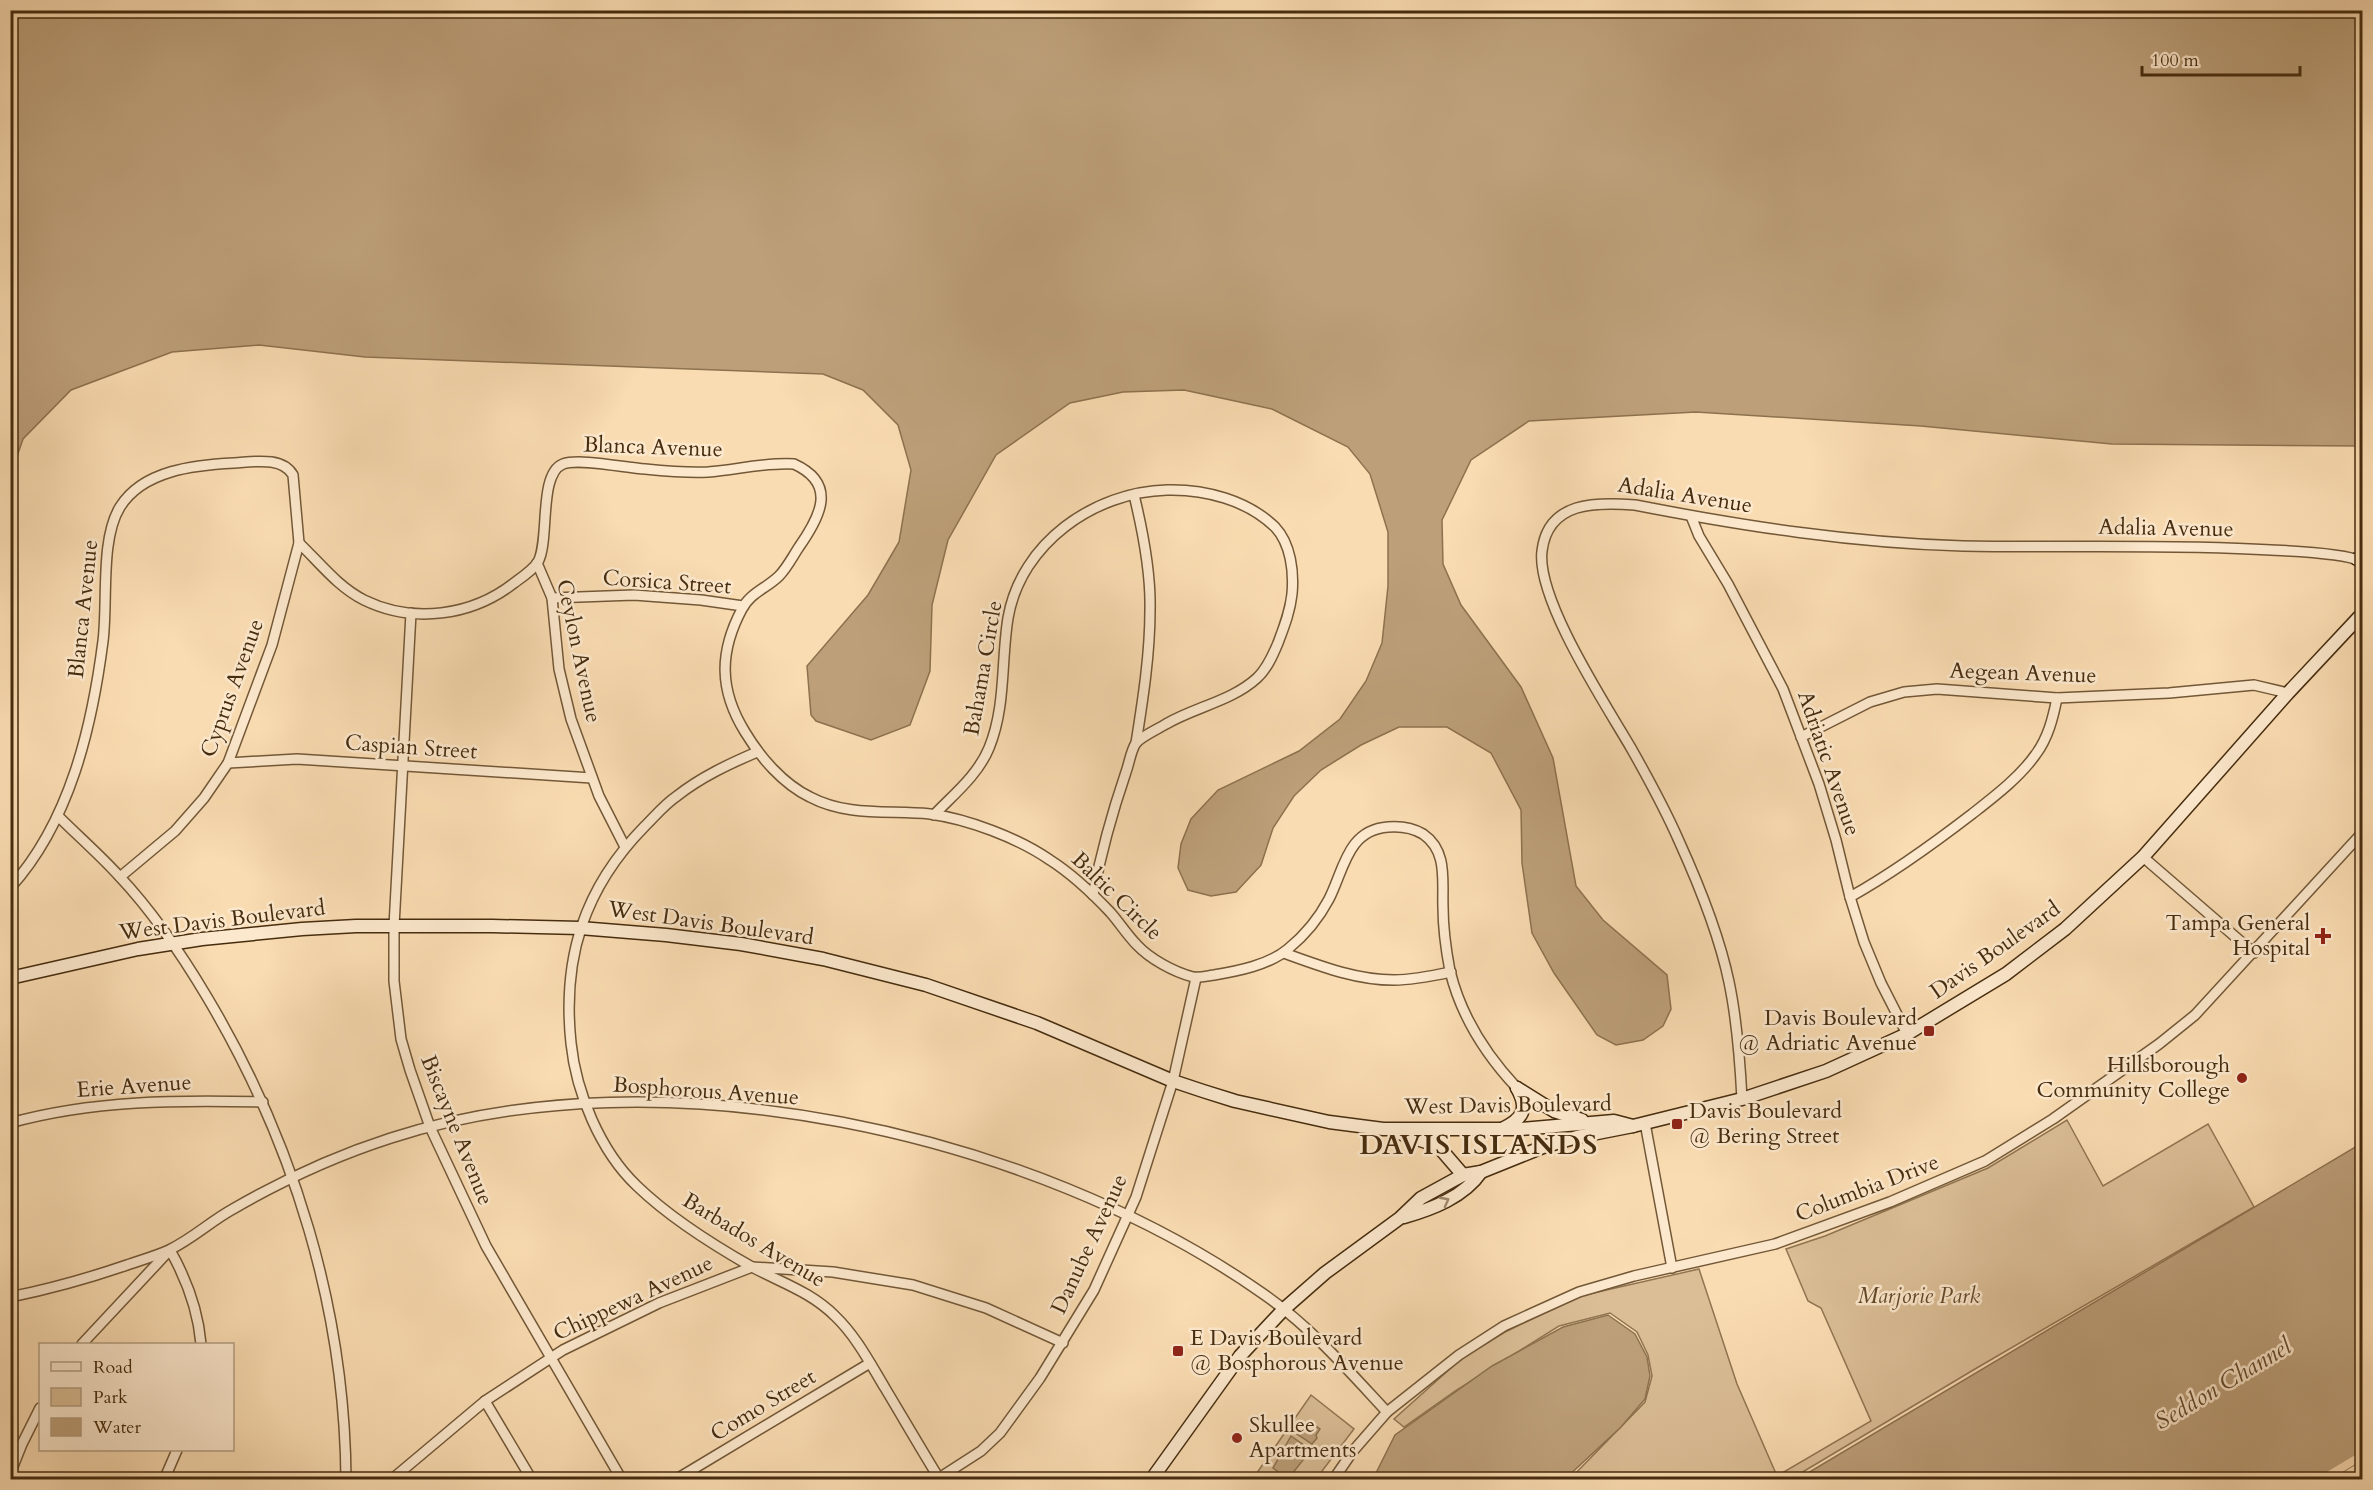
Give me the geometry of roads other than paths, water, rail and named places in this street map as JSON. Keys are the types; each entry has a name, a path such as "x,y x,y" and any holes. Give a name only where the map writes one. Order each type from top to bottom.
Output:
{"street":[{"name":"Blanca Avenue","path":"10,888 37,853 58,816 76,767 103,641 107,551 111,531 120,507 133,492 150,479 179,470 231,463 275,462 287,466 293,474"},
{"name":"Blanca Avenue","path":"537,563 544,532 548,489 554,472 563,464 582,463 700,472 794,464 806,470 816,481 820,497 820,514 780,574 754,594 743,606"},
{"name":"Cyprus Avenue","path":"120,877 175,831 211,790 228,763 272,645 299,543 293,474"},
{"name":"Bahama Circle","path":"934,815 972,776 988,749 1001,698 1008,617 1017,589 1033,558 1050,538 1090,510 1134,495 1161,490 1198,492 1237,502 1259,514 1278,531 1286,545 1293,582 1286,622 1273,655 1258,678 1218,701 1172,721 1136,743"},
{"path":"1093,895 1111,817 1136,743 1148,653 1150,607 1144,545 1134,495"},
{"name":"Adalia Avenue","path":"1742,1099 1735,1014 1715,933 1679,841 1574,648 1549,592 1542,565 1546,537 1562,514 1588,503 1618,503 1802,533 1900,543 1962,546 2183,545 2302,551 2361,560"},
{"name":"Adriatic Avenue","path":"1691,516 1699,536 1756,636 1783,689 1823,795 1850,897 1881,983 1908,1034"},
{"path":"299,543 336,580 357,596 376,605 411,613 445,612 474,607 502,592 537,563"},
{"name":"Ceylon Avenue","path":"537,563 552,598 561,679 571,719 592,778 625,847"},
{"name":"Corsica Street","path":"552,598 645,595 743,606"},
{"name":"Baltic Circle","path":"743,606 729,637 724,665 738,721 757,752 775,771 810,797 850,810 934,815 982,828 1025,845 1051,860 1093,895 1141,949 1161,963 1196,978"},
{"name":"Biscayne Avenue","path":"411,613 394,926 394,990 401,1039 430,1127 486,1246 622,1479"},
{"name":"Davis Boulevard","path":"1481,1172 1543,1147 1577,1137 1639,1125 1742,1099 1826,1071 1908,1034 1982,989 2037,951 2092,906 2143,857 2288,693 2362,614"},
{"name":"Aegean Avenue","path":"1801,737 1870,702 1904,692 1937,689 2057,698 2169,693 2254,685 2288,693"},
{"path":"1850,897 1903,865 1941,838 2023,771 2038,753 2048,733 2057,698"},
{"name":"Barbados Avenue","path":"757,752 725,766 674,797 625,847 600,885 580,928 568,987 573,1059 584,1104 610,1152 635,1185 682,1221 752,1266 802,1290 822,1303 838,1319 870,1363 938,1479"},
{"name":"Caspian Street","path":"228,763 297,759 592,778"},
{"path":"58,816 120,877 172,943 226,1029 263,1102 293,1176 318,1263 333,1337 345,1432 346,1479"},
{"path":"1196,978 1235,971 1284,953 1313,922 1326,904 1346,855 1353,844 1369,832 1380,828 1402,827 1423,834 1431,841 1441,859 1444,876 1444,929 1451,972 1463,1005 1482,1045 1522,1097 1522,1113 1514,1123 1500,1129"},
{"name":"Columbia Drive","path":"1333,1479 1353,1451 1387,1412 1459,1355 1504,1326 1579,1292 1634,1276 1775,1244 1890,1202 1985,1161 2053,1119 2159,1044 2195,1015 2362,833"},
{"path":"2143,857 2254,953"},
{"name":"West Davis Boulevard","path":"10,978 104,955 172,943 302,929 394,926 580,928 741,944 882,973 926,985 1037,1023 1173,1081 1266,1108 1329,1122 1383,1129 1538,1128 1614,1121 1639,1125"},
{"path":"1284,953 1328,969 1369,978 1405,980 1451,972"},
{"name":"Danube Avenue","path":"938,1479 981,1451 1000,1433 1040,1378 1094,1290 1128,1215 1173,1081 1196,978"},
{"path":"1517,1088 1554,1111 1589,1122"},
{"name":"Erie Avenue","path":"10,1123 43,1115 132,1102 263,1102"},
{"name":"Bosphorous Avenue","path":"10,1297 93,1276 170,1250 230,1210 293,1176 361,1148 430,1127 512,1110 584,1104 672,1103 728,1107 809,1117 891,1133 993,1161 1128,1215 1202,1254 1284,1309 1345,1367 1387,1412"},
{"path":"1639,1125 1672,1268"},
{"name":"West Davis Boulevard","path":"1383,1129 1438,1146 1463,1174"},
{"path":"1151,1479 1240,1356 1284,1309 1325,1273 1400,1218 1421,1198 1463,1174 1481,1172"},
{"path":"1400,1218 1426,1210 1472,1186 1481,1172"},
{"path":"83,1343 170,1250 189,1287 196,1307 201,1343"},
{"name":"Chippewa Avenue","path":"391,1479 485,1401 550,1358 583,1339 659,1303 752,1266 833,1272 913,1285 986,1308 1062,1343"},
{"name":"Como Street","path":"675,1479 870,1363"},
{"path":"485,1401 532,1479"},
{"path":"10,1474 39,1410"},
{"path":"10,1446 22,1444"},
{"path":"164,1479 176,1451"}],"water":[{"path":"11,10 2362,11 2362,446 2112,444 1921,426 1696,412 1529,421 1471,460 1442,520 1443,564 1461,605 1521,687 1553,758 1576,886 1603,920 1667,975 1671,1009 1663,1026 1643,1040 1616,1045 1597,1035 1554,973 1532,933 1522,863 1521,810 1491,753 1447,727 1399,727 1361,745 1321,770 1294,796 1273,828 1261,865 1236,892 1211,896 1188,890 1178,868 1181,844 1191,819 1218,790 1299,751 1340,719 1366,681 1382,643 1388,586 1388,532 1370,474 1348,447 1272,409 1184,390 1123,392 1070,403 996,455 948,540 932,605 930,671 910,725 871,740 816,721 811,715 807,666 868,595 899,542 911,470 898,425 863,390 823,374 365,357 259,345 172,352 71,390 23,439 11,474"},
{"name":"Seddon Channel","path":"2362,1143 2362,1460 2331,1479 1796,1480"},
{"path":"1608,1315 1635,1334 1647,1357 1650,1376 1645,1399 1621,1427 1565,1479 1373,1479 1395,1435 1492,1366 1563,1327"},
{"path":"1309,1421 1320,1429 1312,1444 1297,1434"},
{"path":"1291,1436 1311,1450 1288,1479 1273,1468"}],"place":[{"name":"Tampa General Hospital","path":"2323,936"},
{"name":"Davis Boulevard @ Adriatic Avenue","path":"1929,1031"},
{"name":"Hillsborough Community College","path":"2242,1078"},
{"name":"Davis Boulevard @ Bering Street","path":"1677,1124"},
{"name":"E Davis Boulevard @ Bosphorous Avenue","path":"1178,1351"},
{"name":"Skullee Apartments","path":"1237,1438"}],"district":[{"name":"DAVIS ISLANDS","path":"1479,1145"}],"park label":[{"name":"Marjorie Park","path":"1919,1296"}]}
